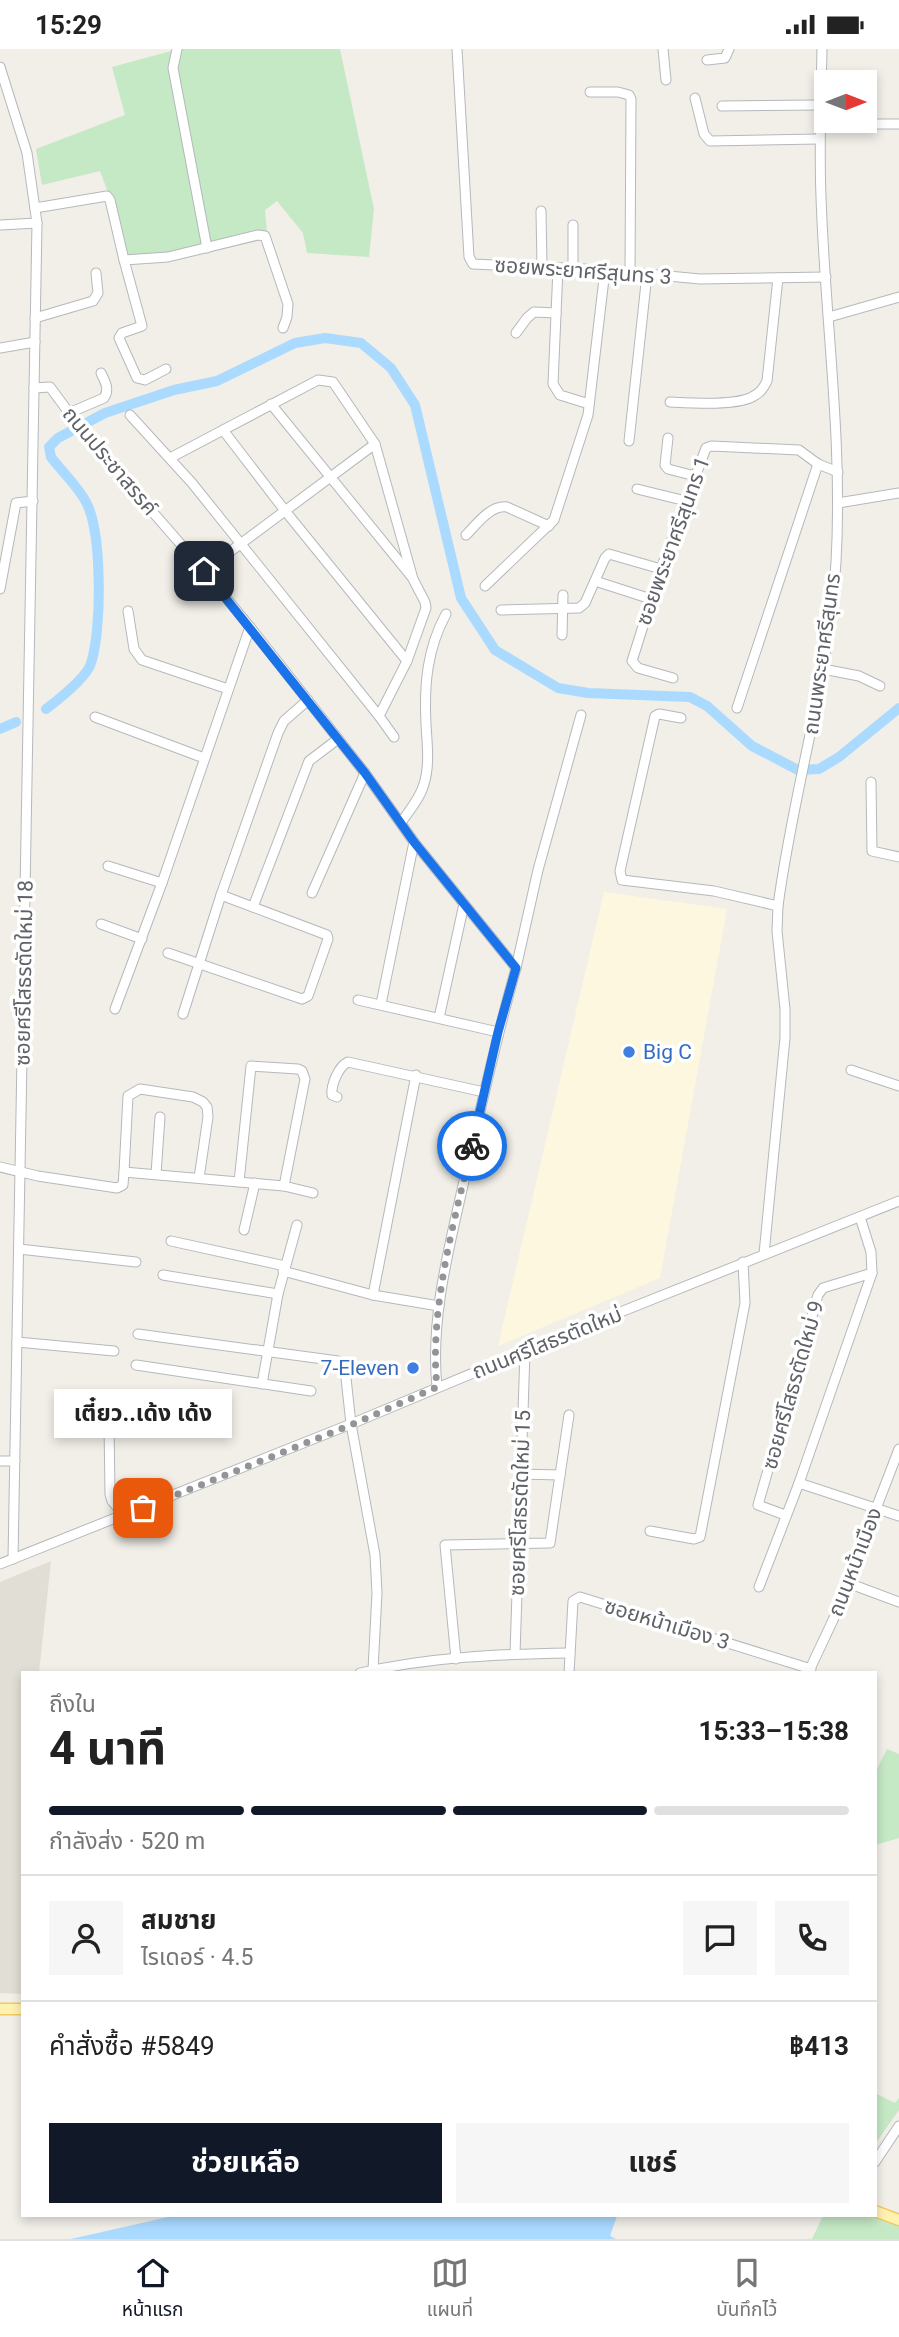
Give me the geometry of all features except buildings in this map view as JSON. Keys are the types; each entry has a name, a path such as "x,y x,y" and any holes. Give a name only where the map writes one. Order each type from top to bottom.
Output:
{"main road":[{"path":"0,2009 21,2009"},
{"path":"877,2212 899,2220"}],"street":[{"path":"177,49 173,68 207,248"},
{"name":"ซอยพระยาศรีสุนทร 3","path":"457,49 470,262 701,279 826,278"},
{"path":"663,49 666,80"},
{"path":"707,61 725,58 730,49"},
{"name":"ถนนพระยาศรีสุนทร","path":"821,70 822,49"},
{"name":"ซอยศรีโสธรตัดใหม่ 18","path":"0,68 27,153 37,223 13,1559"},
{"path":"590,92 618,92 629,95 631,99 631,273"},
{"path":"695,98 704,134 710,141 819,139"},
{"path":"722,106 814,105"},
{"path":"877,123 899,124"},
{"name":"ถนนพระยาศรีสุนทร","path":"764,1254 785,1038 786,1009 777,931 778,906 823,669 836,565 838,472 820,133"},
{"path":"36,208 107,196 142,326 122,333 120,338 137,379 145,380 166,369"},
{"path":"541,211 542,267"},
{"path":"0,225 37,223"},
{"path":"573,225 573,268"},
{"path":"124,260 167,257 258,235 265,236 288,304 288,317 283,328"},
{"path":"558,268 553,383 561,395 589,404"},
{"path":"485,586 554,520 589,404 606,270"},
{"path":"35,318 93,300 98,293 96,273"},
{"path":"629,441 647,274"},
{"path":"670,402 736,401 750,399 761,392 767,381 778,278"},
{"path":"829,317 899,296"},
{"path":"516,333 534,312 556,313"},
{"path":"0,348 35,342"},
{"path":"71,416 104,398 108,393 101,373"},
{"path":"170,458 317,380 332,382 375,444 413,579"},
{"name":"ถนนประชาสรรค์","path":"34,388 50,387 84,433 204,571 365,773 414,842 516,968"},
{"path":"271,404 413,579 425,602 426,608 407,661 379,716"},
{"path":"130,415 170,458 394,737"},
{"path":"223,431 407,661"},
{"path":"668,438 665,465 668,469 695,476"},
{"path":"204,571 375,444"},
{"name":"ซอยพระยาศรีสุนทร 1","path":"673,678 638,668 632,661 706,448 712,446 799,450 818,464 838,472"},
{"path":"737,708 818,464"},
{"path":"636,489 686,501"},
{"path":"838,503 899,493"},
{"path":"0,589 4,550 16,503 33,501"},
{"path":"466,535 493,509 500,506 549,526"},
{"path":"500,610 579,608 609,554 662,569"},
{"path":"595,581 651,600"},
{"path":"562,635 563,595"},
{"path":"128,611 134,649 142,660 228,689"},
{"path":"401,821 420,795 425,782 428,754 426,673 436,632 446,614"},
{"path":"115,1009 162,883 250,627"},
{"path":"823,669 859,676 880,686"},
{"path":"183,1014 221,895 278,733 284,721 308,700"},
{"path":"681,719 659,714 655,716 620,871 622,880 714,891 778,906"},
{"path":"437,1387 435,1351 449,1248 498,1032 580,715"},
{"path":"96,717 204,758"},
{"path":"253,907 309,761 338,739"},
{"path":"312,893 365,773"},
{"path":"871,782 872,852 899,857"},
{"path":"381,1005 414,842"},
{"path":"108,866 162,883"},
{"path":"168,953 302,999 308,996 328,939 327,935 221,895"},
{"path":"439,1018 464,904"},
{"path":"101,924 142,939"},
{"path":"358,1000 498,1032"},
{"path":"337,1097 332,1095 331,1089 341,1066 348,1062 484,1091"},
{"path":"239,1182 251,1066 298,1069 302,1071 305,1079 284,1186"},
{"path":"851,1070 899,1086"},
{"path":"373,1295 415,1075"},
{"path":"0,1167 20,1173 117,1188 123,1185 128,1096 140,1089 193,1097 207,1107 208,1117 199,1178"},
{"path":"156,1174 160,1117"},
{"path":"124,1172 284,1186 313,1193"},
{"path":"244,1230 256,1183"},
{"name":"ถนนศรีโสธรตัดใหม่","path":"0,1564 351,1425 525,1351 899,1201"},
{"name":"ซอยศรีโสธรตัดใหม่ 9","path":"759,1587 799,1483 872,1273 871,1252 860,1217"},
{"path":"262,1384 278,1294 297,1225"},
{"path":"171,1241 284,1269 373,1295 439,1306"},
{"path":"19,1249 136,1262"},
{"path":"650,1531 694,1539 700,1537 745,1303 743,1262"},
{"name":"ซอยศรีโสธรตัดใหม่ 9","path":"785,1515 758,1505 818,1295 823,1288 872,1273"},
{"path":"163,1275 278,1294"},
{"path":"138,1334 343,1363 351,1425 375,1555 377,1593 373,1670"},
{"path":"17,1342 114,1350"},
{"name":"ซอยศรีโสธรตัดใหม่ 15","path":"515,1654 525,1351"},
{"path":"136,1365 311,1391"},
{"path":"456,1659 445,1545 550,1543 569,1415"},
{"path":"110,1424 110,1495 124,1514"},
{"name":"ถนนหน้าเมือง","path":"810,1671 848,1583 899,1449"},
{"path":"0,1461 15,1461"},
{"path":"520,1474 560,1475"},
{"path":"799,1483 899,1516"},
{"path":"848,1583 899,1602"},
{"name":"ซอยหน้าเมือง 3","path":"569,1671 573,1601 579,1597 810,1671"},
{"path":"369,1671 456,1659 570,1653"},
{"path":"877,2159 899,2126"}],"shaded area":[{"path":"604,892 727,909 660,1278 498,1346"},
{"path":"51,1561 39,1671 21,1671 21,1994 0,1993 0,1582"}],"green space":[{"path":"182,49 340,49 374,209 369,257 307,253 303,233 277,201 265,210 267,232 210,243 176,67"},
{"path":"171,51 202,238 201,246 164,255 135,257 126,255 115,211 100,171 42,185 36,149 125,115 112,67"},
{"path":"887,1749 899,1754 899,1838 877,1844 877,1769"},
{"path":"877,2094 895,2103 899,2098 899,2110 877,2141"},
{"path":"877,2215 899,2220 899,2239 812,2239 823,2217"}],"water":[{"path":"168,2217 617,2217 610,2236 616,2239 71,2239"}],"waterway":[{"path":"46,709 72,688 88,669 95,648 99,606 98,559 92,518 84,498 51,457 49,447 58,438 105,413 174,390 217,381 295,343 325,338 361,343 391,368 415,405 461,598 495,650 558,688 588,693 690,697 707,706 752,746 798,770 819,769 839,757 899,708"},
{"path":"0,729 16,722"}],"way so far":[{"path":"143,1508 351,1425 437,1387 434,1363 439,1306 472,1146"}],"place":[{"name":"Big C","path":"629,1052"},
{"name":"7-Eleven","path":"413,1368"},
{"name":"เตี๋ยว..เด้ง เด้ง","path":"143,1508"}],"route":[{"path":"204,571 365,773 414,842 516,968 498,1032 472,1146"}]}
